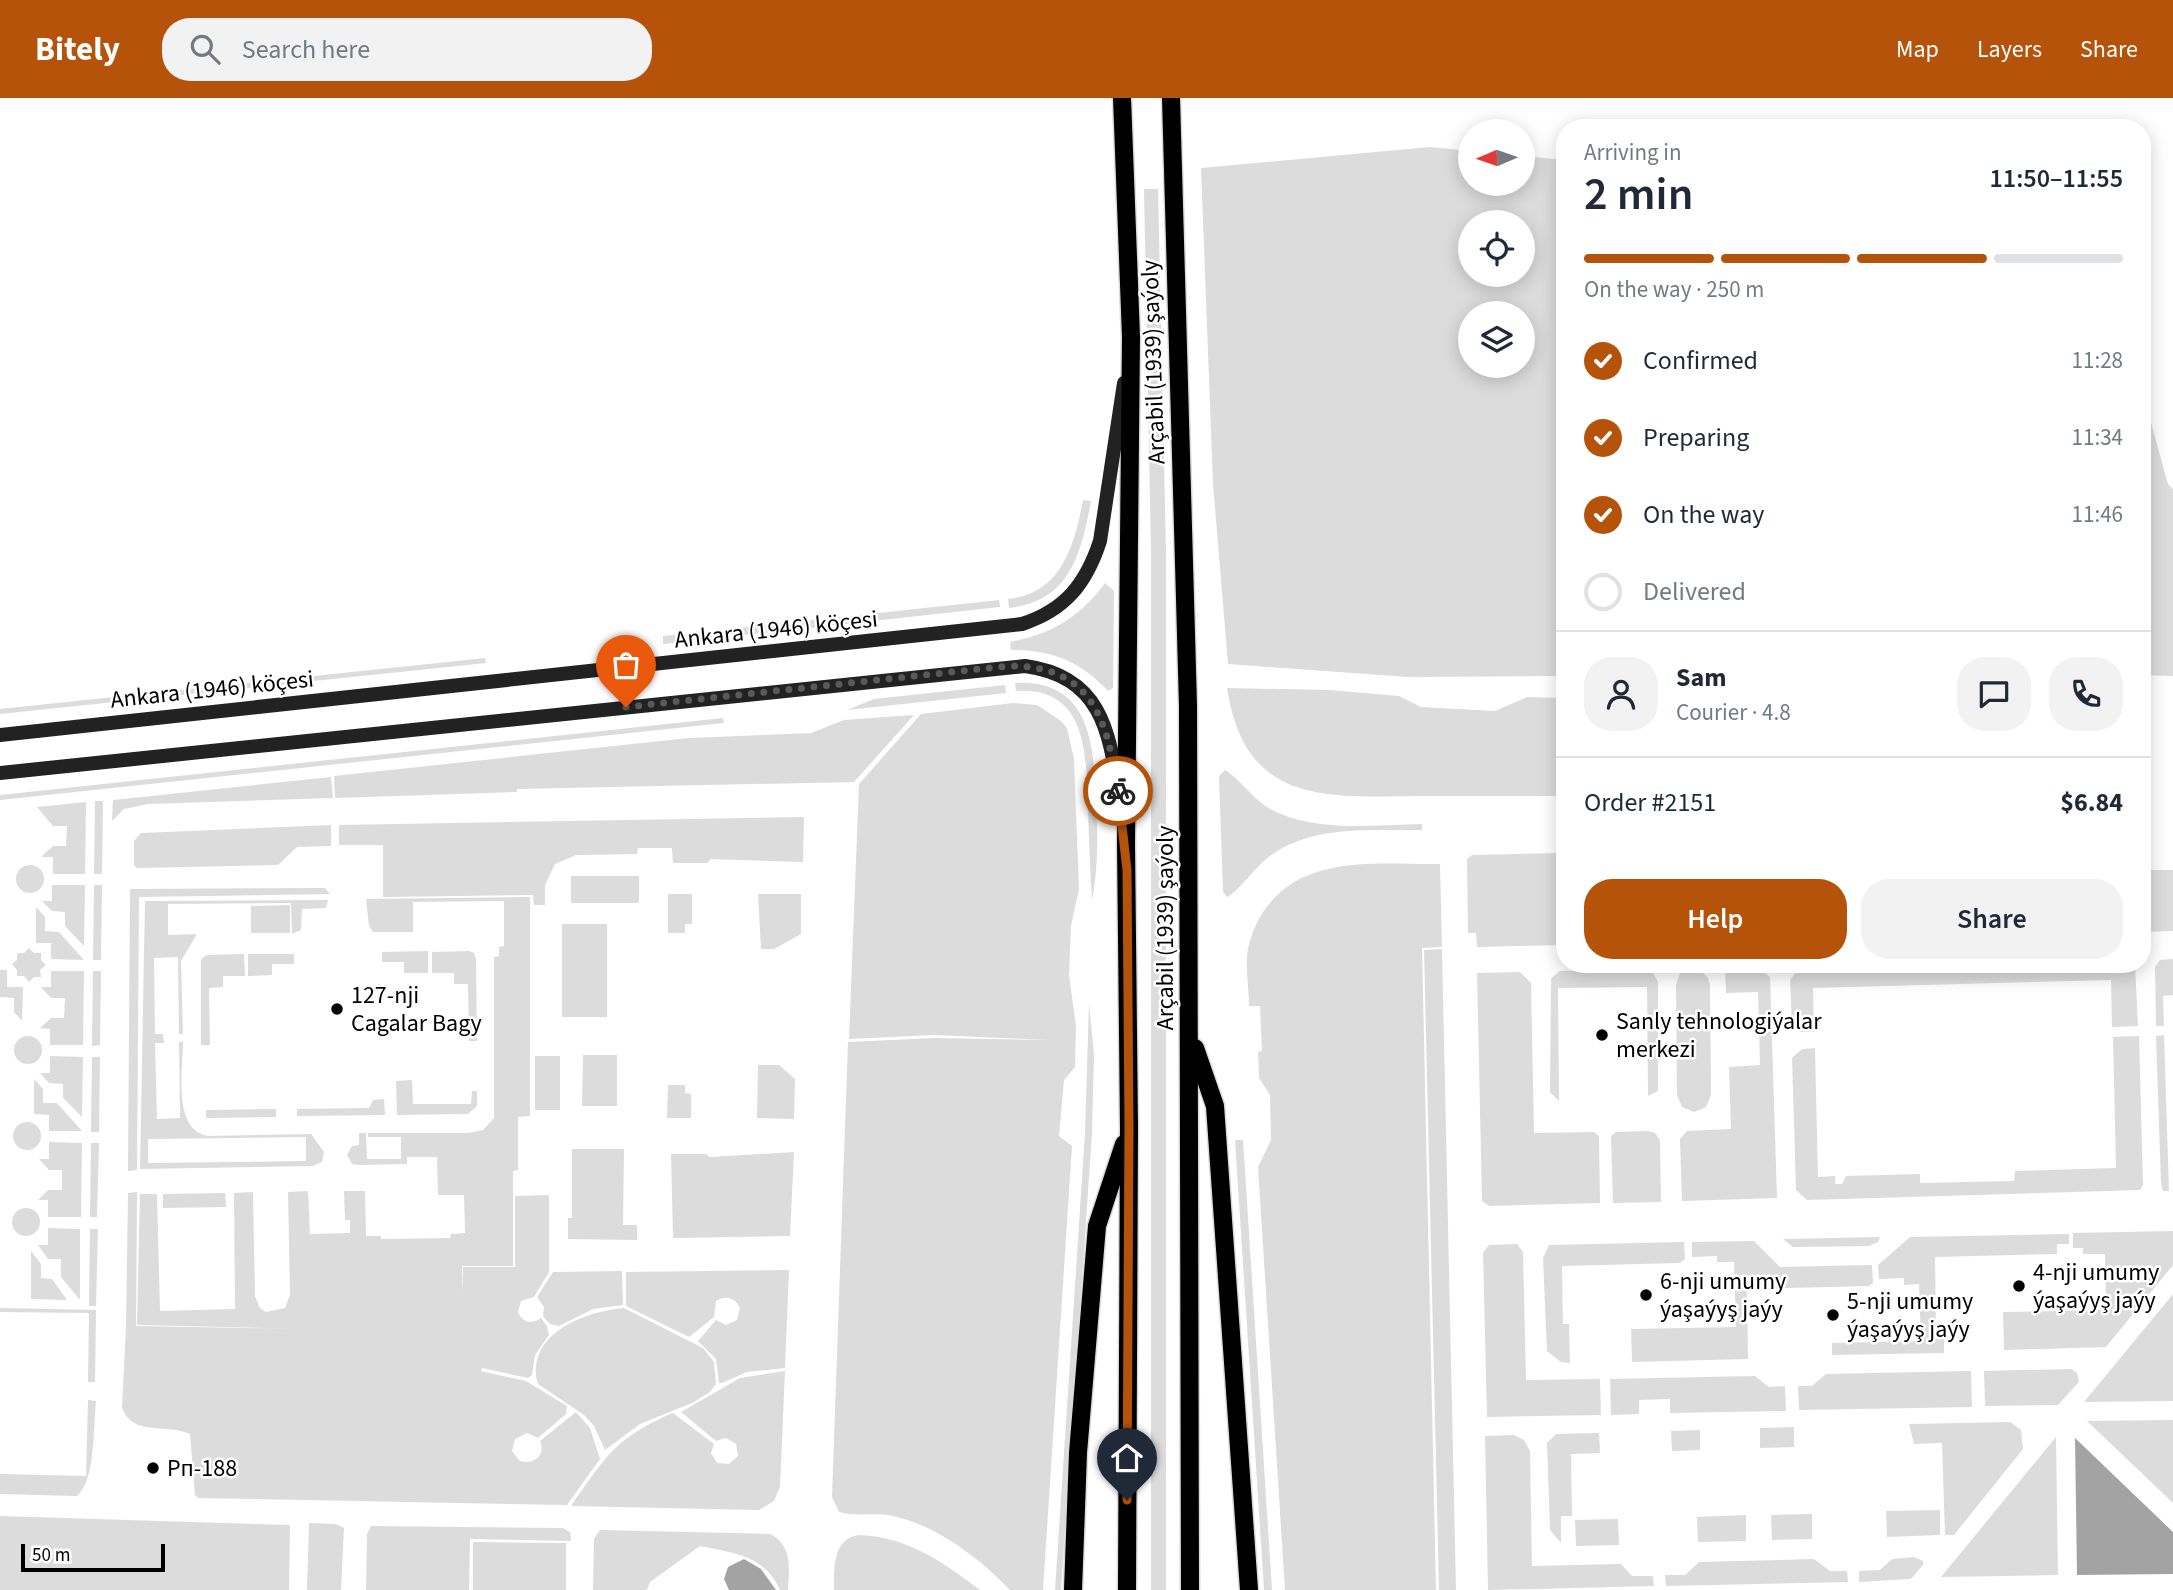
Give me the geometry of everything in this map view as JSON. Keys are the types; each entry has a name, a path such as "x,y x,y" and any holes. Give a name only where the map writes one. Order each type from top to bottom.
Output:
{"main road":[{"name":"Arçabil (1939) şaýoly","path":"1122,98 1131,337 1126,844 1129,1127 1127,1590"},
{"name":"Arçabil (1939) şaýoly","path":"1171,98 1188,706 1190,1590"},
{"name":"Ankara (1946) köçesi","path":"0,734 1005,628 1035,620 1065,603 1094,560 1100,541 1131,337"},
{"path":"0,774 1026,666 1043,668 1071,680 1091,699 1102,717 1112,752 1126,844"},
{"path":"1190,1033 1215,1105 1249,1590"},
{"path":"1073,1590 1078,1453 1097,1226 1129,1127"}],"shaded area":[{"path":"1430,147 1458,150 1458,196 1535,196 1535,157 1556,159 1556,676 1408,677 1228,664 1213,484 1201,168"},
{"path":"1144,189 1158,189 1166,552 1166,1590 1151,1590 1151,552"},
{"path":"2151,423 2168,484 2173,489 2173,676 2151,675"},
{"path":"1083,500 1091,501 1083,539 1070,571 1060,585 1047,596 1030,604 1009,608 1008,599 1026,595 1041,587 1053,577 1062,564 1070,550"},
{"path":"1105,583 1114,591 1113,688 1108,691 1087,672 1064,659 1040,652 1011,650 1010,642 1039,634 1064,622 1086,605"},
{"path":"999,600 1000,607 663,644 663,636"},
{"path":"485,658 486,663 0,714 0,709"},
{"path":"1015,683 1041,685 1060,692 1074,704 1084,721 1090,740 1095,782 1097,853 1092,901 1086,768 1079,729 1058,700 1040,693 1016,691"},
{"path":"1005,685 1006,693 847,710 874,699"},
{"path":"1227,688 1329,690 1399,696 1421,707 1495,711 1527,697 1556,698 1556,796 1352,796 1322,793 1294,786 1271,774 1251,754 1237,726"},
{"path":"1013,703 1037,705 1067,728 1074,759 1079,889 1071,926 1069,975 1076,1026 1075,1067 1064,1080 1059,1136 1072,1146 1043,1590 1010,1590 985,1566 942,1535 893,1516 839,1512 832,1497 848,1042 934,1038 1048,1040 934,1035 849,1039 859,784 921,714"},
{"path":"914,715 854,782 517,789 517,792 335,798 334,776 689,738 811,733 844,720"},
{"path":"723,718 724,723 0,800 0,795"},
{"path":"1225,770 1264,805 1288,817 1344,826 1422,824 1422,830 1343,831 1305,839 1270,856 1227,897 1223,892 1219,776"},
{"path":"331,777 333,798 148,804 124,809 112,821 113,800"},
{"path":"95,801 103,801 102,874 94,874"},
{"path":"86,802 85,874 53,874 53,857 41,857 53,846 66,846 67,826 53,826 37,807"},
{"path":"804,817 803,862 711,859 707,863 673,863 672,848 638,848 637,854 576,855 555,864 545,885 545,905 534,905 533,895 383,897 383,845 339,845 339,825"},
{"path":"331,825 331,846 297,847 278,865 137,868 134,865 134,841 141,833"},
{"path":"1556,853 1556,945 1477,947 1476,933 1468,933 1467,859 1472,855"},
{"path":"1367,864 1440,864 1442,947 1422,948 1436,1590 1285,1590 1258,1167 1271,1140 1270,1095 1259,1078 1258,1052 1262,1051 1260,1006 1249,1006 1249,945 1263,912 1280,893 1299,880 1320,871"},
{"path":"30,865 40,869 44,879 40,889 30,893 20,889 16,879 20,869"},
{"path":"2151,870 2173,870 2173,931 2151,932"},
{"path":"571,876 639,876 639,903 571,903"},
{"path":"52,885 85,885 84,946 65,926 65,912 52,911 42,901 52,901"},
{"path":"94,885 102,885 101,960 93,960"},
{"path":"325,888 330,894 139,897 137,1170 128,1171 130,889"},
{"path":"668,894 692,894 692,924 685,924 685,933 668,933"},
{"path":"758,894 801,894 801,934 774,949 761,949"},
{"path":"530,897 530,1116 518,1117 518,1170 513,1171 513,1266 462,1266 462,1293 463,1267 515,1267 515,1196 549,1195 549,1272 534,1297 521,1301 518,1312 527,1321 541,1318 549,1335 535,1355 532,1375 528,1378 482,1368 481,1371 526,1381 567,1406 566,1414 538,1438 527,1433 515,1439 512,1451 520,1461 530,1462 538,1458 541,1451 540,1441 576,1412 590,1428 600,1459 567,1505 198,1498 195,1495 190,1434 134,1423 122,1408 128,1193 137,1192 136,1326 303,1329 137,1325 140,1194 157,1194 160,1311 235,1309 234,1193 253,1192 255,1296 260,1308 266,1312 285,1308 290,1295 288,1192 308,1191 310,1234 350,1233 350,1220 345,1220 344,1191 365,1191 366,1236 381,1236 381,1239 450,1238 451,1234 465,1233 464,1195 438,1195 437,1157 407,1157 407,1164 358,1165 352,1164 347,1155 352,1146 359,1145 359,1133 366,1133 367,1159 401,1159 401,1137 368,1137 368,1133 468,1133 483,1130 494,1118 494,957 499,956 499,947 504,946 504,901 413,902 413,932 373,932 369,926 366,899"},
{"path":"328,900 326,908 302,909 301,930 292,934 291,903 168,904 168,935 197,934 181,961 183,1034 179,1034 178,957 154,958 155,1034 163,1034 164,1043 155,1043 157,1119 180,1118 179,1042 183,1042 181,1082 184,1111 189,1123 197,1131 208,1136 311,1134 324,1152 322,1162 313,1166 140,1169 145,901","holes":["306,1137 306,1161 148,1163 148,1139"]},
{"path":"290,905 290,933 251,933 251,906"},
{"path":"36,907 45,917 45,931 59,932 84,960 51,959 51,943 36,943"},
{"path":"562,924 607,924 607,1017 562,1017"},
{"path":"29,948 34,953 41,953 41,960 46,965 40,970 41,977 34,977 29,982 24,976 17,976 17,970 12,964 17,960 17,953 24,953"},
{"path":"1442,949 1456,1590 1439,1590 1424,950"},
{"path":"428,951 428,973 404,973 404,962 382,962 382,952"},
{"path":"432,952 474,953 476,959 477,1041 469,1041 468,984 454,984 454,973 432,973"},
{"path":"244,954 245,976 223,976 223,987 209,988 210,1045 201,1045 201,959 207,955"},
{"path":"248,954 294,954 294,964 272,964 272,975 248,976"},
{"path":"2173,959 2173,995 2163,996 2164,1026 2156,1026 2155,967 2160,960"},
{"path":"0,970 7,970 7,987 23,987 22,1021 14,1012 14,998 0,997"},
{"path":"51,971 84,971 83,1045 50,1045 50,1029 40,1028 51,1018 64,1018 65,998 51,998 41,987 51,987"},
{"path":"93,971 101,971 100,1045 92,1046"},
{"path":"1520,972 1531,983 1534,1133 1594,1132 1599,1136 1600,1203 1489,1206 1482,1201 1477,973"},
{"path":"1557,973 1653,973 1658,982 1658,1091 1648,1096 1647,987 1558,988 1559,1101 1550,1092 1551,978"},
{"path":"1680,973 1703,973 1710,985 1711,1095 1706,1107 1694,1112 1682,1107 1677,1095 1676,985"},
{"path":"1725,973 1765,973 1770,977 1777,1198 1682,1201 1680,1139 1687,1131 1731,1129 1729,1067 1760,1065 1758,992 1726,993"},
{"path":"1795,973 2135,973 2138,1026 2112,1027 2111,980 1813,988 1814,1032 1801,1032 1792,1025 1790,980"},
{"path":"1089,1003 1094,1054 1092,1133 1061,1590 1055,1590 1085,1133"},
{"path":"2164,1035 2169,1191 2163,1191 2161,1184 2156,1036"},
{"path":"28,1036 38,1040 42,1050 38,1060 28,1064 18,1060 14,1050 18,1040"},
{"path":"2139,1036 2143,1185 2140,1190 1807,1200 1796,1190 1792,1058 1802,1049 1815,1048 1818,1177 1835,1176 1835,1184 1842,1184 1846,1176 1920,1174 1920,1183 2014,1181 2015,1171 2116,1168 2113,1037"},
{"path":"583,1055 617,1055 617,1106 582,1106"},
{"path":"50,1056 83,1057 82,1117 63,1098 63,1084 49,1083 40,1073 50,1073"},
{"path":"535,1056 560,1056 560,1110 535,1110"},
{"path":"92,1057 100,1057 99,1132 91,1132"},
{"path":"758,1065 779,1065 795,1079 794,1119 757,1118"},
{"path":"34,1079 43,1089 43,1103 57,1103 82,1131 49,1131 49,1115 34,1114"},
{"path":"412,1080 413,1104 471,1104 472,1091 477,1091 477,1106 468,1114 397,1115 396,1081"},
{"path":"668,1085 685,1085 685,1093 691,1094 691,1118 667,1118"},
{"path":"384,1099 385,1115 297,1116 297,1109 369,1108 373,1100"},
{"path":"276,1109 276,1117 206,1118 206,1110"},
{"path":"27,1122 37,1126 41,1136 37,1146 27,1150 17,1146 13,1136 17,1126"},
{"path":"1616,1132 1655,1133 1660,1140 1661,1202 1613,1203 1611,1136"},
{"path":"1235,1140 1243,1140 1272,1590 1264,1590"},
{"path":"49,1142 82,1143 81,1217 48,1217 48,1200 38,1200 48,1190 62,1190 62,1170 49,1170 39,1159 49,1159"},
{"path":"91,1143 99,1143 97,1217 90,1217"},
{"path":"572,1149 624,1149 623,1225 637,1225 637,1240 568,1239 568,1218 572,1218"},
{"path":"794,1152 790,1236 673,1238 671,1154 706,1154 710,1157"},
{"path":"225,1193 226,1207 163,1208 163,1194"},
{"path":"26,1208 36,1212 40,1222 36,1232 26,1236 16,1232 12,1222 16,1212"},
{"path":"48,1228 80,1229 80,1300 61,1277 61,1259 48,1259 38,1245 48,1245"},
{"path":"90,1229 98,1229 96,1306 89,1306"},
{"path":"2173,1231 2173,1265 2106,1347 2004,1350 2003,1312 2106,1310 2105,1254 2083,1254 2083,1248 2073,1248 2073,1233"},
{"path":"2069,1234 2069,1244 2057,1244 2057,1254 1935,1257 1936,1333 1944,1334 1944,1353 1832,1355 1832,1343 1921,1341 1919,1284 1904,1285 1904,1278 1879,1279 1878,1265 1910,1237"},
{"path":"1880,1237 1878,1242 1869,1246 1793,1247 1783,1239"},
{"path":"1754,1241 1780,1267 1872,1265 1873,1283 1869,1286 1747,1289 1748,1359 1632,1362 1631,1329 1736,1327 1734,1262 1717,1262 1717,1256 1692,1257 1692,1242"},
{"path":"1684,1242 1685,1259 1680,1263 1562,1266 1563,1324 1569,1324 1570,1363 1561,1362 1547,1351 1543,1258 1549,1245"},
{"path":"1517,1244 1523,1252 1526,1380 1600,1379 1601,1415 1487,1417 1483,1253 1489,1245"},
{"path":"31,1251 41,1264 41,1278 52,1279 67,1300 31,1299"},
{"path":"789,1270 785,1368 747,1372 722,1383 719,1383 716,1359 698,1341 716,1320 726,1325 737,1320 740,1308 736,1301 723,1298 716,1301 714,1317 689,1337 626,1306 626,1272"},
{"path":"622,1271 623,1305 593,1309 559,1326 550,1324 543,1316 544,1307 537,1297 553,1272"},
{"path":"2173,1294 2173,1401 2084,1402"},
{"path":"0,1308 96,1310 95,1382 88,1382 89,1313 0,1312"},
{"path":"624,1308 703,1348 714,1362 716,1384 710,1392 692,1403 640,1424 605,1450 594,1426 584,1415 538,1384 536,1367 540,1351 562,1328 593,1314"},
{"path":"2072,1369 2077,1373 2079,1382 2058,1405 1985,1406 1984,1371"},
{"path":"785,1371 780,1487 774,1501 759,1510 571,1506 612,1451 636,1432 673,1413 714,1444 711,1453 717,1463 729,1464 738,1456 736,1444 726,1438 716,1441 681,1412 740,1378"},
{"path":"1971,1371 1972,1407 1799,1410 1798,1386 1812,1386 1826,1374"},
{"path":"1755,1376 1769,1387 1785,1386 1786,1411 1670,1413 1670,1399 1639,1400 1639,1414 1611,1415 1610,1379"},
{"path":"88,1400 96,1401 91,1466 88,1478 77,1496 0,1494 0,1474 86,1476"},
{"path":"2173,1420 2173,1503 2087,1421"},
{"path":"2010,1422 2021,1430 2023,1449 1954,1535 1945,1535 1942,1443 1914,1444 1909,1424"},
{"path":"1794,1427 1794,1447 1760,1448 1760,1428"},
{"path":"1700,1430 1700,1450 1672,1451 1671,1431"},
{"path":"1599,1433 1600,1453 1571,1454 1572,1516 1561,1516 1561,1543 1550,1530 1547,1443 1556,1434"},
{"path":"1514,1435 1524,1440 1530,1451 1532,1566 1621,1564 1632,1576 1653,1576 1654,1586 1488,1590 1485,1436"},
{"path":"2056,1437 2058,1575 1941,1577"},
{"path":"2075,1438 2173,1532 2173,1574 2077,1575"},
{"path":"1940,1510 1940,1535 1887,1537 1886,1511"},
{"path":"1812,1514 1812,1539 1772,1540 1771,1515"},
{"path":"1746,1515 1746,1541 1698,1542 1697,1517"},
{"path":"0,1516 290,1525 289,1590 0,1590"},
{"path":"1618,1519 1619,1545 1576,1546 1575,1520"},
{"path":"309,1523 336,1524 344,1528 341,1590 307,1590"},
{"path":"371,1526 563,1528 570,1532 571,1541 470,1539 469,1590 366,1590 367,1534"},
{"path":"600,1530 770,1534 786,1551 789,1565 788,1590 780,1590 766,1569 747,1558 700,1546 650,1582 647,1590 593,1590 594,1539"},
{"path":"860,1535 894,1540 909,1546 938,1561 980,1590 834,1590 836,1555 839,1548 851,1537"},
{"path":"473,1542 566,1543 566,1590 473,1590"},
{"path":"1914,1557 1923,1561 1923,1565 1911,1579 1859,1582 1859,1571 1880,1570 1892,1559"},
{"path":"744,1559 761,1569 776,1590 729,1590 724,1579 728,1567"},
{"path":"1814,1559 1830,1571 1847,1571 1848,1582 1666,1586 1665,1575 1685,1575 1699,1562"}],"way so far":[{"path":"626,707 1008,666 1043,668 1071,680 1081,688 1102,717 1112,752 1118,791"}],"place":[{"name":"127-nji Cagalar Bagy","path":"337,1009"},
{"name":"Sanly tehnologiýalar merkezi","path":"1602,1035"},
{"name":"4-nji umumy ýaşaýyş jaýy","path":"2019,1286"},
{"name":"6-nji umumy ýaşaýyş jaýy","path":"1646,1295"},
{"name":"5-nji umumy ýaşaýyş jaýy","path":"1833,1315"},
{"name":"Рп-188","path":"153,1468"}],"route":[{"path":"1118,791 1127,870 1127,1500"}]}
